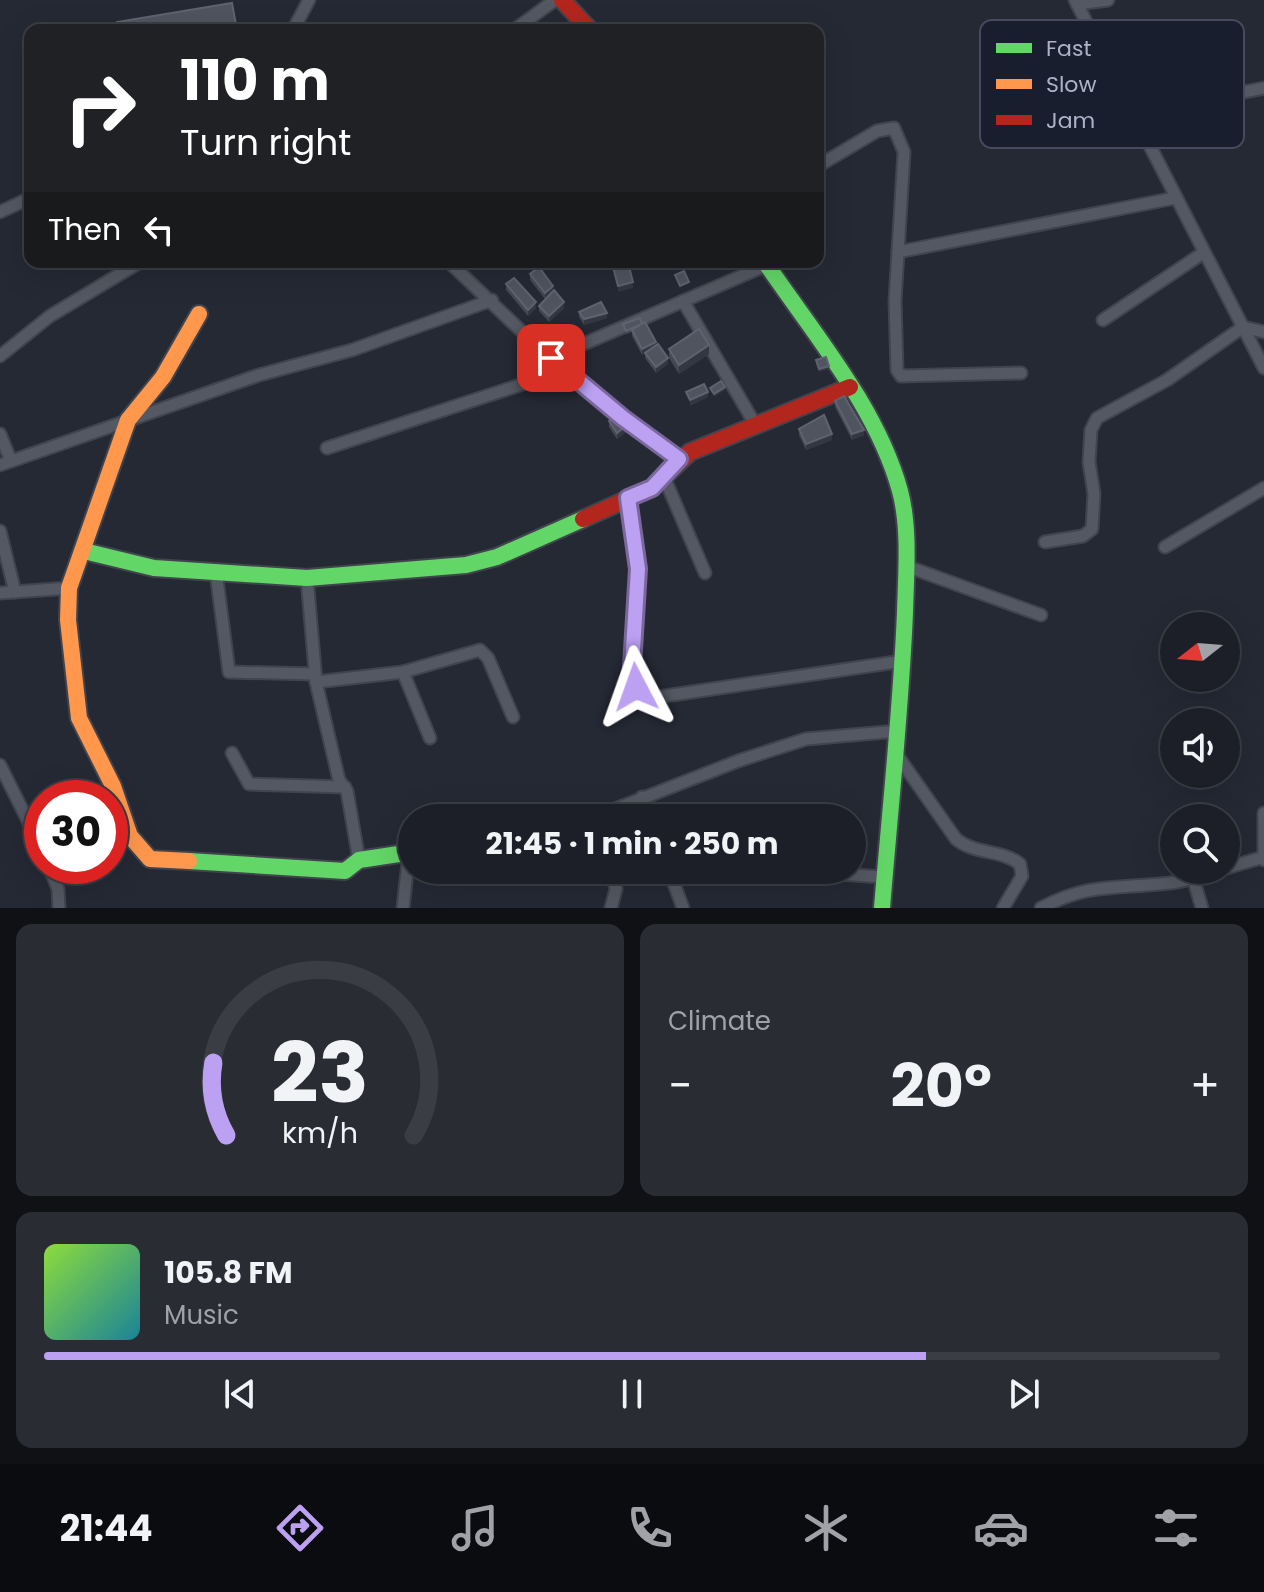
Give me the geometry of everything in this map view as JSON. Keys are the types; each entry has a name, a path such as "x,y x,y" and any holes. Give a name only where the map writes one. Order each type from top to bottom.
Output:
{"street":[{"path":"296,24 309,0"},
{"path":"522,24 555,0"},
{"path":"562,0 584,24"},
{"path":"1085,20 1076,2 1108,0"},
{"path":"1244,92 1264,88"},
{"path":"824,162 877,131 894,128 904,152 898,252 897,370 901,376 1021,373"},
{"path":"1148,148 1264,368"},
{"path":"898,252 1175,198"},
{"path":"0,212 24,201"},
{"path":"1103,320 1203,253"},
{"path":"0,356 50,316 130,268"},
{"path":"456,268 563,371 679,459"},
{"path":"551,358 757,268"},
{"path":"769,268 850,387 899,486 904,511 903,661 897,755 882,877 882,908"},
{"path":"0,434 5,463 259,375 352,350 492,300"},
{"path":"683,301 755,424"},
{"path":"110,780 79,718 68,620 69,588 128,420 163,377 199,314"},
{"path":"1045,542 1083,536 1092,529 1094,494 1089,462 1091,430 1097,418 1167,380 1243,327 1264,332"},
{"path":"327,448 563,371"},
{"path":"84,551 154,568 307,578 482,562 652,488 679,459 755,424 850,387"},
{"path":"664,477 705,573"},
{"path":"1165,547 1264,488"},
{"path":"628,498 638,569 632,666 636,687 642,694 651,698 903,661"},
{"path":"0,531 15,592"},
{"path":"906,566 1041,615"},
{"path":"216,572 229,672 316,678 403,672 485,651 513,717"},
{"path":"307,578 316,678 339,780 345,787 359,860"},
{"path":"0,593 69,588"},
{"path":"403,672 430,738"},
{"path":"626,804 806,739 898,731"},
{"path":"232,753 249,784 345,787"},
{"path":"897,755 956,839 968,848 1008,854 1020,864 1022,876 1003,908"},
{"path":"0,765 24,813"},
{"path":"642,797 644,804"},
{"path":"1240,864 1264,858 1264,813"},
{"path":"128,838 143,856 163,862 345,871 359,860 398,854"},
{"path":"866,876 882,877"},
{"path":"1041,908 1086,889 1160,881"},
{"path":"56,884 59,908"},
{"path":"403,908 406,884"},
{"path":"611,908 615,884"},
{"path":"674,884 683,908"},
{"path":"1195,884 1202,908"}],"building":[{"path":"232,3 236,24 117,24"},
{"path":"540,268 553,286 545,293 530,274"},
{"path":"613,268 629,268 633,282 618,286"},
{"path":"684,271 689,282 680,286 675,275"},
{"path":"514,278 536,302 528,310 506,284"},
{"path":"554,290 564,302 549,316 539,306"},
{"path":"601,302 607,313 584,319 579,312"},
{"path":"640,318 642,324 626,331 623,324"},
{"path":"645,322 656,342 642,349 632,330"},
{"path":"699,329 709,345 679,365 669,349"},
{"path":"658,344 668,358 656,367 645,353"},
{"path":"826,357 829,366 819,369 816,360"},
{"path":"721,381 725,387 714,394 710,388"},
{"path":"704,384 708,392 690,400 686,392"},
{"path":"844,396 864,430 852,434 835,401"},
{"path":"620,413 626,426 617,433 609,421"},
{"path":"824,415 832,434 806,444 799,429"}],"traffic: fast":[{"path":"769,268 860,400 890,460 903,505 907,551 903,649 882,908"},
{"path":"84,551 154,568 307,578 466,565 497,557 583,519"},
{"path":"189,861 345,871 359,860 398,854"}],"traffic: slow":[{"path":"189,861 150,859 130,836 113,786 79,718 68,620 69,588 128,420 163,377 199,314"}],"traffic: jam":[{"path":"562,0 584,24"},
{"path":"583,519 652,488 690,452 850,387"}],"route":[{"path":"551,358 563,371 679,459 652,488 628,498 638,569 632,666 636,687"}]}
